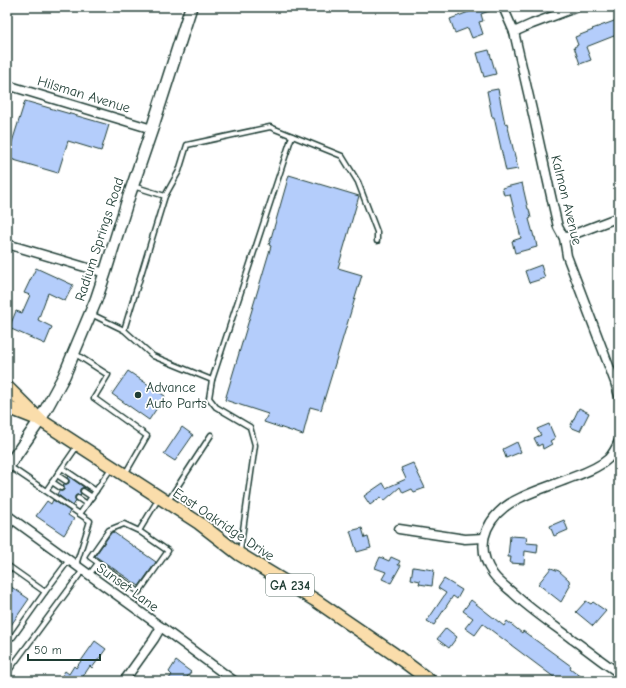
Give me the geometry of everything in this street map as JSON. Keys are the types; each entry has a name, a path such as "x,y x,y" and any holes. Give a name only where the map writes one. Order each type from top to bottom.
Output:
{"main road":[{"name":"Radium Springs Road","path":"8,467 40,420 64,376 90,313 105,273 190,7"},
{"name":"East Oakridge Drive","path":"7,388 40,420 199,523 239,554 315,600 394,654 430,681"},
{"name":"East Oakridge Drive","path":"7,407 40,420"}],"street":[{"name":"Kalmon Avenue","path":"503,7 514,32 558,227 564,238 567,256 616,382 619,396"},
{"path":"514,32 577,7"},
{"name":"Hilsman Avenue","path":"7,84 152,129"},
{"path":"564,238 619,217"},
{"path":"7,244 105,273"},
{"path":"619,441 615,450 608,458 592,469 521,497 503,508 488,525 483,548 489,568 494,576 528,607 619,673"},
{"name":"Sunset Lane","path":"7,515 234,681"},
{"path":"399,529 465,539 484,538"},
{"path":"124,681 161,627"}],"lane":[{"path":"124,330 165,196 179,171 187,145 270,128 342,156 358,182 377,232 377,241"},
{"path":"239,554 255,445 250,427 216,407 209,398 212,380 292,136"},
{"path":"133,186 165,196"},
{"path":"90,313 124,330 153,356 212,380"},
{"path":"74,353 108,375 94,398 147,436 124,475"},
{"path":"139,531 211,435"},
{"path":"46,491 78,445"},
{"path":"8,467 90,521 72,562 45,592 14,636"},
{"path":"80,514 112,467"},
{"path":"62,468 96,491"},
{"path":"57,475 66,481"},
{"path":"52,482 61,488"},
{"path":"83,491 92,497"},
{"path":"78,498 87,504"},
{"path":"7,531 14,520"},
{"path":"124,524 139,531 168,551 139,592 90,557 109,530 124,524"},
{"path":"7,673 86,572 98,563"},
{"path":"7,565 45,592"}],"building":[{"path":"473,7 497,8 481,14 483,21 479,22 483,34 472,38 468,28 455,33 450,19 474,10"},
{"path":"617,20 619,25 619,34 586,47 591,60 580,64 574,47 578,45 575,37"},
{"path":"489,50 496,74 484,77 477,53"},
{"path":"498,89 505,124 507,123 518,169 506,171 494,117 492,117 487,91"},
{"path":"25,101 109,125 101,151 68,141 58,173 7,158"},
{"path":"289,175 359,196 338,268 362,275 321,410 310,407 303,435 264,422 268,414 225,400 271,246 269,245"},
{"path":"522,183 531,218 529,219 537,247 515,253 512,241 521,238 510,194 504,195 502,188"},
{"path":"541,265 545,278 529,283 525,271"},
{"path":"36,268 73,285 65,301 48,293 38,320 52,327 45,344 9,328 16,311 22,313 30,295 24,293"},
{"name":"Advance Auto Parts","path":"128,371 165,396 149,420 112,394"},
{"path":"579,408 589,413 580,431 570,427"},
{"path":"549,424 555,438 550,441 552,444 543,449 542,444 538,446 534,438 541,435 537,429"},
{"path":"182,427 193,435 175,461 164,454"},
{"path":"517,442 521,452 506,458 503,449"},
{"path":"413,463 425,488 414,492 412,489 403,493 400,487 384,501 381,497 370,505 364,496 383,483 386,488 406,479 401,468"},
{"path":"68,476 85,488 80,489 80,495 75,496 76,501 73,506 57,494 59,491 64,490 64,484 69,483 67,478"},
{"path":"53,500 70,511 68,515 74,519 64,535 36,516 47,501 51,504"},
{"path":"564,520 568,530 554,536 550,526"},
{"path":"362,528 365,538 368,537 371,548 357,552 350,531"},
{"path":"113,532 156,562 139,586 95,556"},
{"path":"510,536 527,537 526,543 538,544 537,553 525,551 524,564 510,563 511,557 508,557"},
{"path":"380,557 389,561 391,557 400,561 398,565 401,565 391,583 382,579 386,572 375,568"},
{"path":"413,567 434,570 432,586 419,584 420,581 411,579"},
{"path":"551,568 559,571 569,580 570,586 561,602 538,584"},
{"path":"444,579 462,590 457,599 453,596 434,625 427,621 446,593 438,588"},
{"path":"7,584 29,599 7,631"},
{"path":"471,600 504,626 507,621 522,633 523,631 571,666 570,668 587,681 571,681 564,676 559,681 483,624 475,635 465,628 473,618 463,611"},
{"path":"586,601 591,604 593,602 606,611 593,626 576,612"},
{"path":"446,628 457,637 449,648 437,639"},
{"path":"95,641 106,649 92,668 90,666 80,681 59,681 65,671 69,674 74,666 76,668"},
{"path":"176,661 191,672 184,681 167,681 172,675 169,672"}],"place":[{"name":"Advance Auto Parts","path":"138,395"}]}
